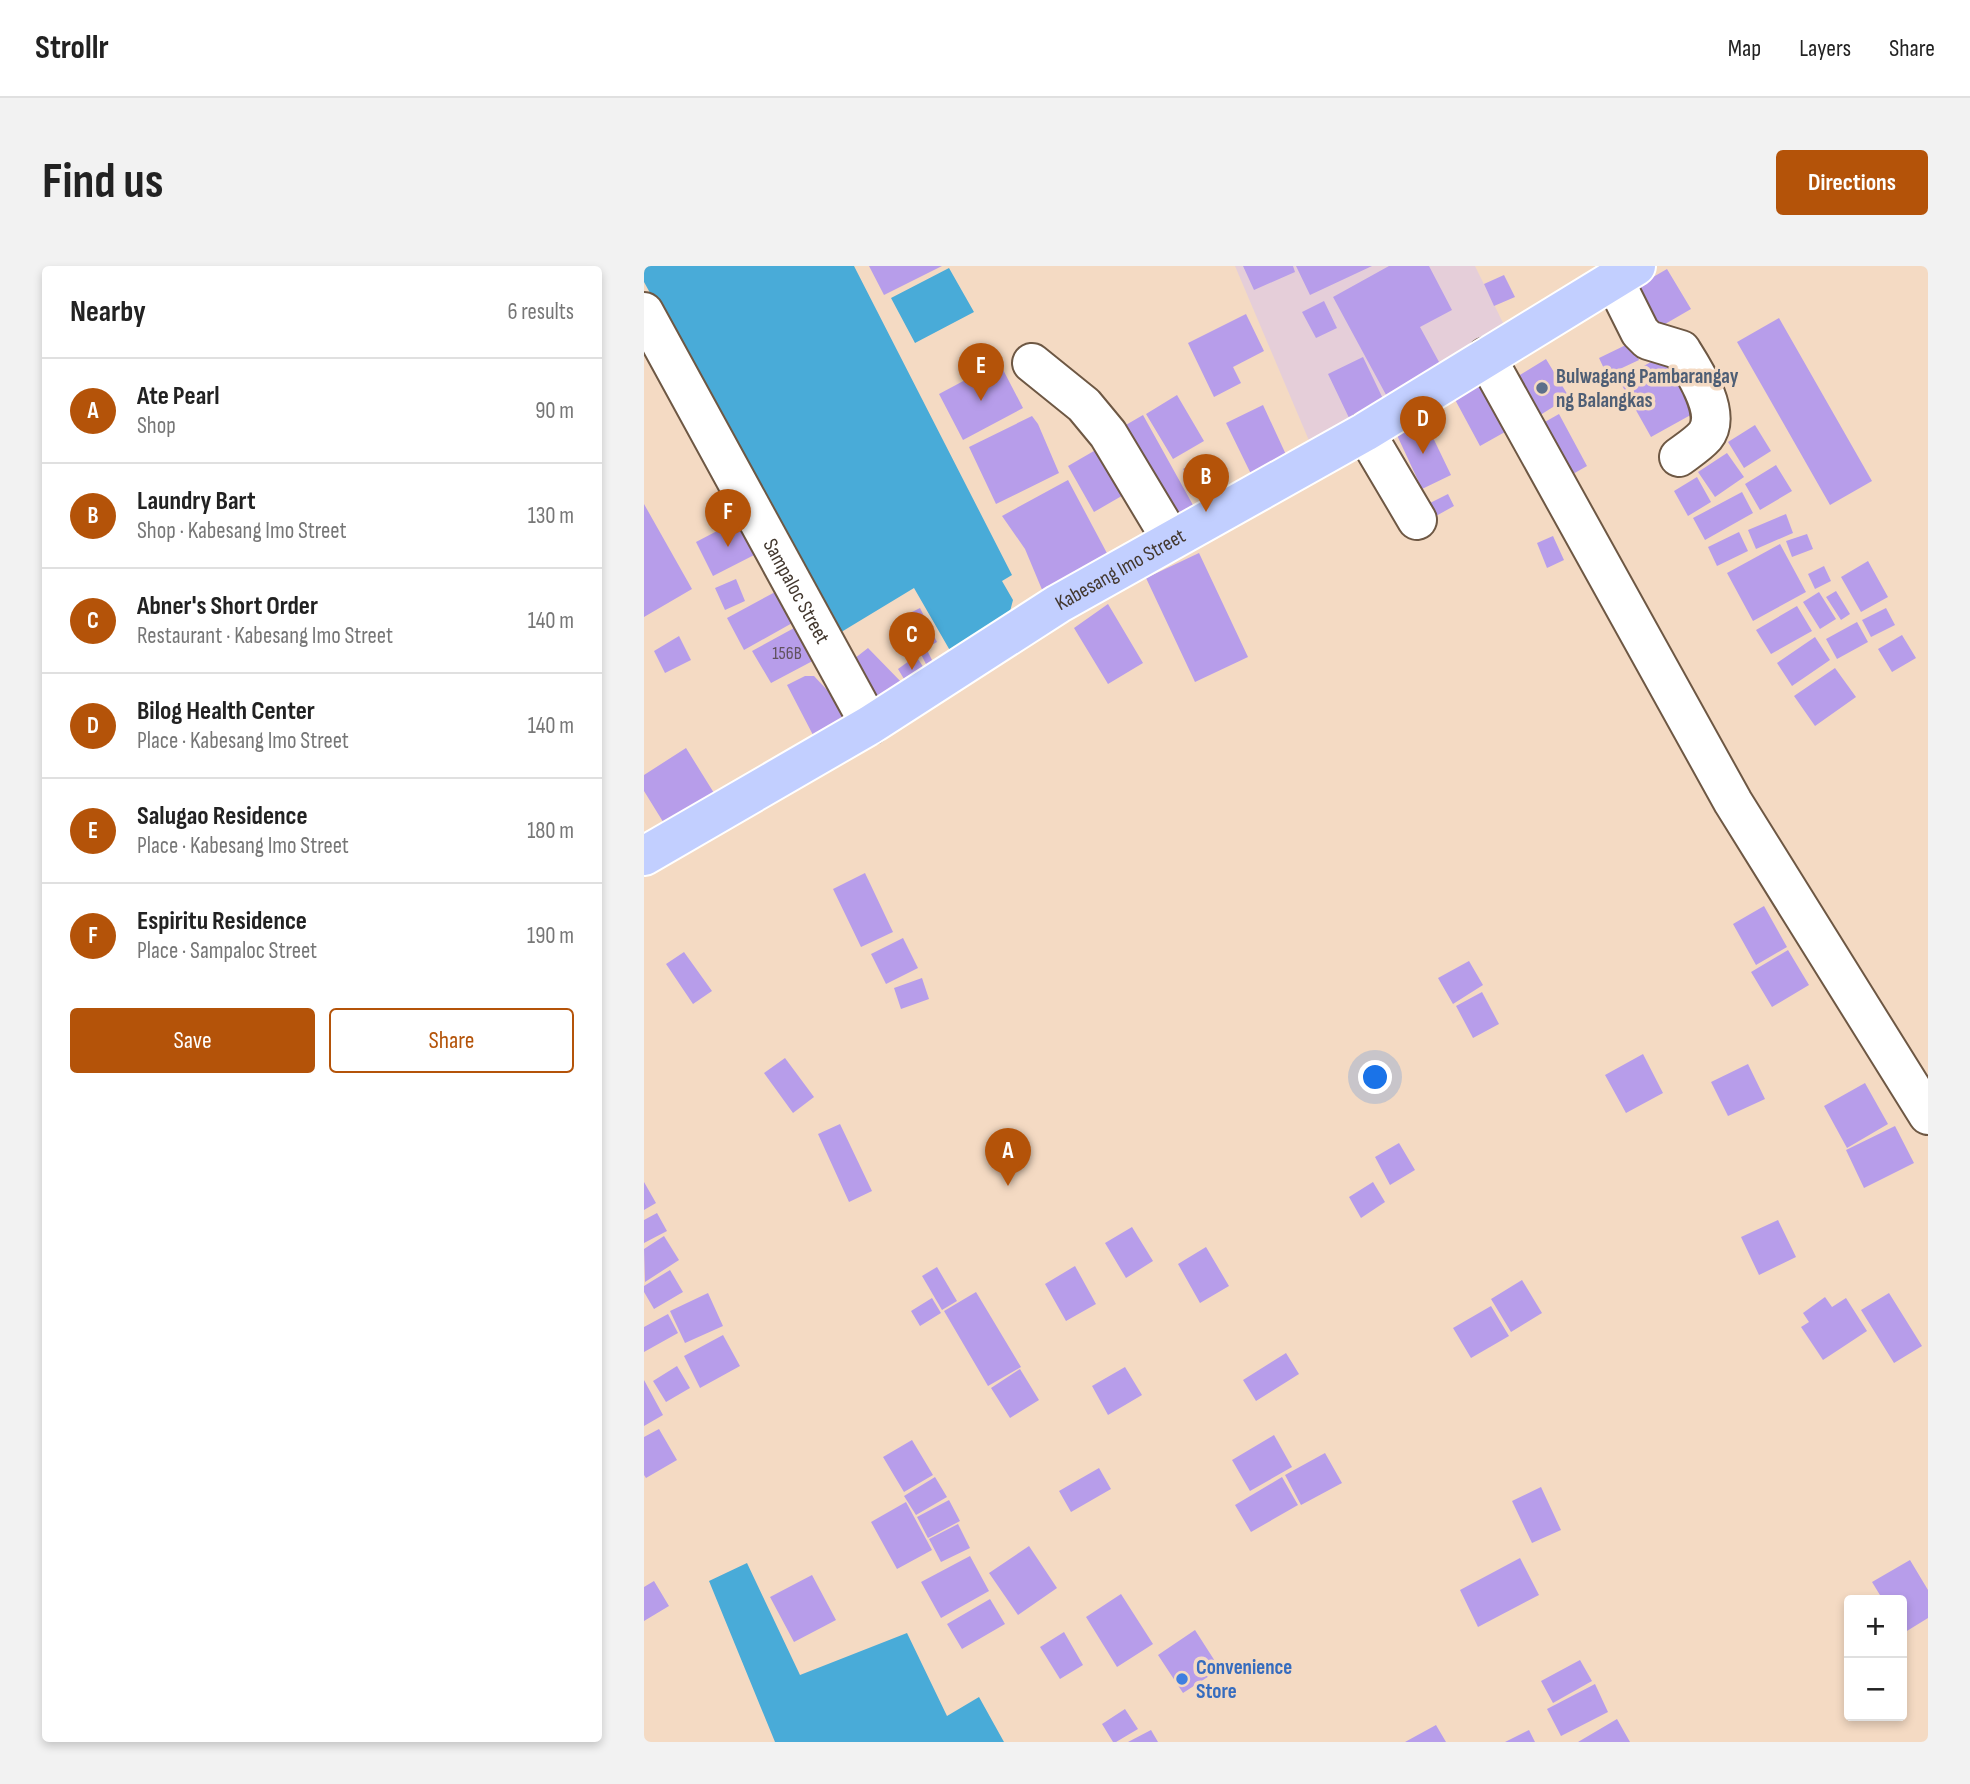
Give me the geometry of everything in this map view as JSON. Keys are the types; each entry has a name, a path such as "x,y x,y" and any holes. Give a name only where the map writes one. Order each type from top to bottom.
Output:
{"main road":[{"name":"Kabesang Imo Street","path":"644,856 870,725 1058,604 1365,432 1625,273"}],"street":[{"path":"1625,273 1640,332 1648,341 1681,350 1694,370 1707,400 1712,419 1709,430 1704,438 1679,457"},
{"name":"Sampaloc Street","path":"644,312 870,725"},
{"path":"1486,357 1733,802 1928,1115"},
{"path":"1032,363 1084,404 1108,434 1171,539"},
{"path":"1365,432 1417,520"}],"shaded area":[{"path":"1235,266 1475,266 1510,337 1313,450"}],"water":[{"path":"644,266 854,266 1012,575 1002,581 1013,600 1008,619 952,654 914,588 838,634 644,282"},
{"path":"949,268 974,312 915,343 891,298"},
{"path":"747,1563 800,1675 907,1633 947,1716 979,1697 1004,1742 775,1742 709,1581"}],"building":[{"path":"869,266 942,266 884,295"},
{"path":"1243,266 1293,266 1295,272 1254,290"},
{"path":"1296,266 1372,266 1310,295"},
{"path":"1389,266 1429,266 1452,310 1420,327 1445,373 1391,404 1333,297"},
{"path":"1667,269 1691,309 1653,331 1629,291"},
{"path":"1504,275 1515,297 1494,306 1484,284"},
{"path":"1324,301 1337,328 1316,338 1302,312"},
{"path":"1246,314 1264,351 1233,367 1241,383 1214,397 1188,343"},
{"path":"1779,318 1872,481 1830,505 1737,342"},
{"path":"1630,343 1639,360 1607,375 1599,358"},
{"path":"1665,354 1696,412 1651,437 1619,380"},
{"path":"1363,357 1386,405 1351,422 1328,374"},
{"name":"Bulwagang Pambarangay ng Balangkas","path":"1546,359 1569,397 1537,417 1515,378"},
{"path":"999,362 1023,408 963,440 939,394"},
{"path":"1484,377 1512,428 1480,446 1452,394"},
{"path":"1177,395 1204,441 1173,459 1146,414"},
{"path":"1263,405 1288,459 1252,476 1226,423"},
{"path":"1559,414 1587,466 1564,479 1536,427"},
{"path":"1143,415 1198,514 1174,528 1119,429"},
{"path":"1032,416 1059,473 996,504 969,447"},
{"path":"1424,419 1451,475 1422,489 1396,433"},
{"path":"1755,425 1771,451 1744,468 1728,442"},
{"path":"1106,444 1132,490 1094,512 1068,466"},
{"path":"1727,453 1744,477 1715,497 1698,472"},
{"path":"1199,460 1220,500 1205,508 1183,469"},
{"path":"1776,465 1792,491 1760,510 1745,484"},
{"path":"1697,477 1711,502 1688,516 1674,491"},
{"path":"1068,480 1109,557 1043,592 1025,549 1002,516"},
{"path":"1742,492 1753,513 1705,540 1693,518"},
{"path":"1448,494 1454,506 1427,521 1420,508"},
{"path":"644,504 692,589 644,617"},
{"path":"1786,514 1793,533 1756,549 1748,530"},
{"path":"742,518 760,552 713,576 696,542"},
{"path":"1739,532 1748,551 1717,566 1708,547"},
{"path":"1807,534 1813,549 1792,557 1786,541"},
{"path":"1553,536 1564,560 1547,568 1537,543"},
{"path":"1780,544 1806,592 1753,621 1727,573"},
{"path":"1199,553 1248,657 1195,682 1146,578"},
{"path":"1868,561 1888,597 1861,612 1841,577"},
{"path":"1824,566 1831,581 1815,589 1808,574"},
{"path":"736,579 745,601 725,610 715,588"},
{"path":"777,591 794,622 744,650 727,618"},
{"path":"1836,591 1850,614 1841,620 1826,597"},
{"path":"1819,592 1836,619 1820,629 1803,602"},
{"path":"1108,604 1143,663 1108,684 1074,628"},
{"path":"1797,606 1812,631 1771,654 1756,630"},
{"path":"920,608 937,642 926,648 934,664 928,668 902,617"},
{"path":"1886,608 1895,625 1871,637 1862,620"},
{"path":"805,622 822,656 771,683 752,651"},
{"path":"1857,622 1868,642 1837,659 1826,639"},
{"path":"1902,635 1916,658 1892,672 1878,649"},
{"path":"679,636 691,660 665,673 654,651"},
{"path":"1815,637 1830,660 1792,686 1777,663"},
{"path":"868,648 907,688 868,707 850,662"},
{"path":"916,656 926,671 907,684 898,669"},
{"path":"1835,668 1856,697 1815,726 1794,696"},
{"path":"805,676 814,676 829,692 842,685 856,712 813,735 787,685"},
{"path":"686,748 714,793 665,825 644,791 644,775"},
{"path":"865,873 893,932 861,947 833,889"},
{"path":"1764,906 1787,947 1756,965 1733,924"},
{"path":"903,938 918,968 886,984 871,954"},
{"path":"1788,950 1809,985 1772,1007 1751,972"},
{"path":"684,952 712,991 693,1004 666,964"},
{"path":"1469,961 1483,985 1453,1004 1438,978"},
{"path":"922,978 929,999 901,1009 894,988"},
{"path":"1482,992 1499,1024 1473,1038 1456,1006"},
{"path":"1643,1054 1663,1093 1626,1113 1605,1075"},
{"path":"785,1058 814,1097 793,1113 764,1073"},
{"path":"1748,1064 1765,1099 1728,1116 1711,1082"},
{"path":"1865,1083 1888,1124 1847,1148 1824,1106"},
{"path":"840,1124 872,1191 849,1202 818,1134"},
{"path":"1895,1126 1914,1163 1864,1188 1846,1150"},
{"path":"1399,1143 1415,1170 1390,1185 1375,1157"},
{"path":"644,1182 656,1203 644,1210"},
{"path":"1373,1182 1385,1202 1361,1218 1349,1197"},
{"path":"657,1213 667,1231 644,1243 644,1220"},
{"path":"1778,1220 1796,1257 1759,1275 1741,1237"},
{"path":"1132,1227 1153,1261 1126,1278 1105,1243"},
{"path":"664,1236 679,1260 645,1282 644,1249"},
{"path":"1206,1247 1229,1286 1200,1303 1178,1264"},
{"path":"1075,1266 1096,1304 1066,1321 1045,1284"},
{"path":"937,1267 957,1301 942,1310 922,1276"},
{"path":"670,1270 683,1292 654,1309 644,1292 644,1286"},
{"path":"1522,1280 1542,1313 1511,1332 1491,1299"},
{"path":"976,1292 1021,1367 988,1386 944,1311"},
{"path":"708,1293 723,1326 685,1343 670,1311"},
{"path":"1889,1293 1922,1346 1894,1363 1861,1310"},
{"path":"1825,1297 1832,1307 1846,1298 1867,1331 1823,1360 1801,1327 1809,1322 1803,1313"},
{"path":"932,1298 941,1313 920,1326 911,1311"},
{"path":"1491,1306 1509,1336 1471,1358 1453,1328"},
{"path":"668,1314 678,1333 644,1352 644,1327"},
{"path":"723,1335 740,1366 700,1388 684,1356"},
{"path":"1286,1353 1299,1374 1256,1401 1243,1380"},
{"path":"677,1366 690,1388 666,1402 653,1381"},
{"path":"1125,1367 1142,1395 1108,1415 1092,1386"},
{"path":"1020,1369 1039,1400 1010,1418 991,1388"},
{"path":"644,1380 663,1415 644,1426"},
{"path":"659,1429 677,1460 646,1478 644,1437"},
{"path":"1274,1435 1292,1467 1250,1491 1232,1460"},
{"path":"912,1440 933,1475 904,1492 883,1457"},
{"path":"1325,1453 1342,1483 1301,1505 1285,1475"},
{"path":"1099,1468 1111,1489 1071,1512 1059,1491"},
{"path":"935,1477 947,1497 916,1515 904,1496"},
{"path":"1282,1477 1298,1505 1251,1532 1235,1505"},
{"path":"1541,1487 1561,1530 1532,1543 1512,1501"},
{"path":"949,1500 960,1521 928,1538 917,1517"},
{"path":"906,1502 932,1550 897,1569 871,1522"},
{"path":"958,1524 970,1548 941,1562 929,1539"},
{"path":"1029,1546 1057,1588 1018,1615 989,1573"},
{"path":"970,1556 989,1591 941,1618 921,1582"},
{"path":"1520,1558 1539,1595 1478,1627 1460,1590"},
{"path":"1910,1560 1928,1590 1928,1618 1907,1631 1907,1595 1880,1595 1872,1582"},
{"path":"812,1575 836,1620 794,1642 770,1597"},
{"path":"654,1581 669,1606 644,1621 644,1587"},
{"path":"1121,1594 1153,1644 1117,1667 1086,1617"},
{"path":"990,1599 1005,1624 962,1649 947,1624"},
{"path":"1195,1630 1220,1669 1183,1693 1158,1655"},
{"path":"1064,1632 1083,1665 1060,1679 1040,1647"},
{"path":"1580,1660 1592,1681 1553,1703 1541,1681"},
{"path":"1595,1684 1608,1712 1561,1736 1547,1709"},
{"path":"1125,1709 1138,1729 1113,1742 1102,1724"},
{"path":"1617,1719 1630,1742 1578,1742"},
{"path":"1436,1725 1446,1742 1405,1742"},
{"path":"1151,1730 1158,1742 1128,1742"},
{"path":"1529,1730 1535,1742 1505,1742"}],"place":[{"name":"Bulwagang Pambarangay ng Balangkas","path":"1542,388"},
{"name":"Salugao Residence","path":"981,401"},
{"name":"Bilog Health Center","path":"1423,454"},
{"name":"Laundry Bart","path":"1206,512"},
{"name":"Espiritu Residence","path":"728,547"},
{"name":"Abner's Short Order","path":"912,670"},
{"name":"Ate Pearl","path":"1008,1186"},
{"name":"Convenience Store","path":"1182,1679"}]}
